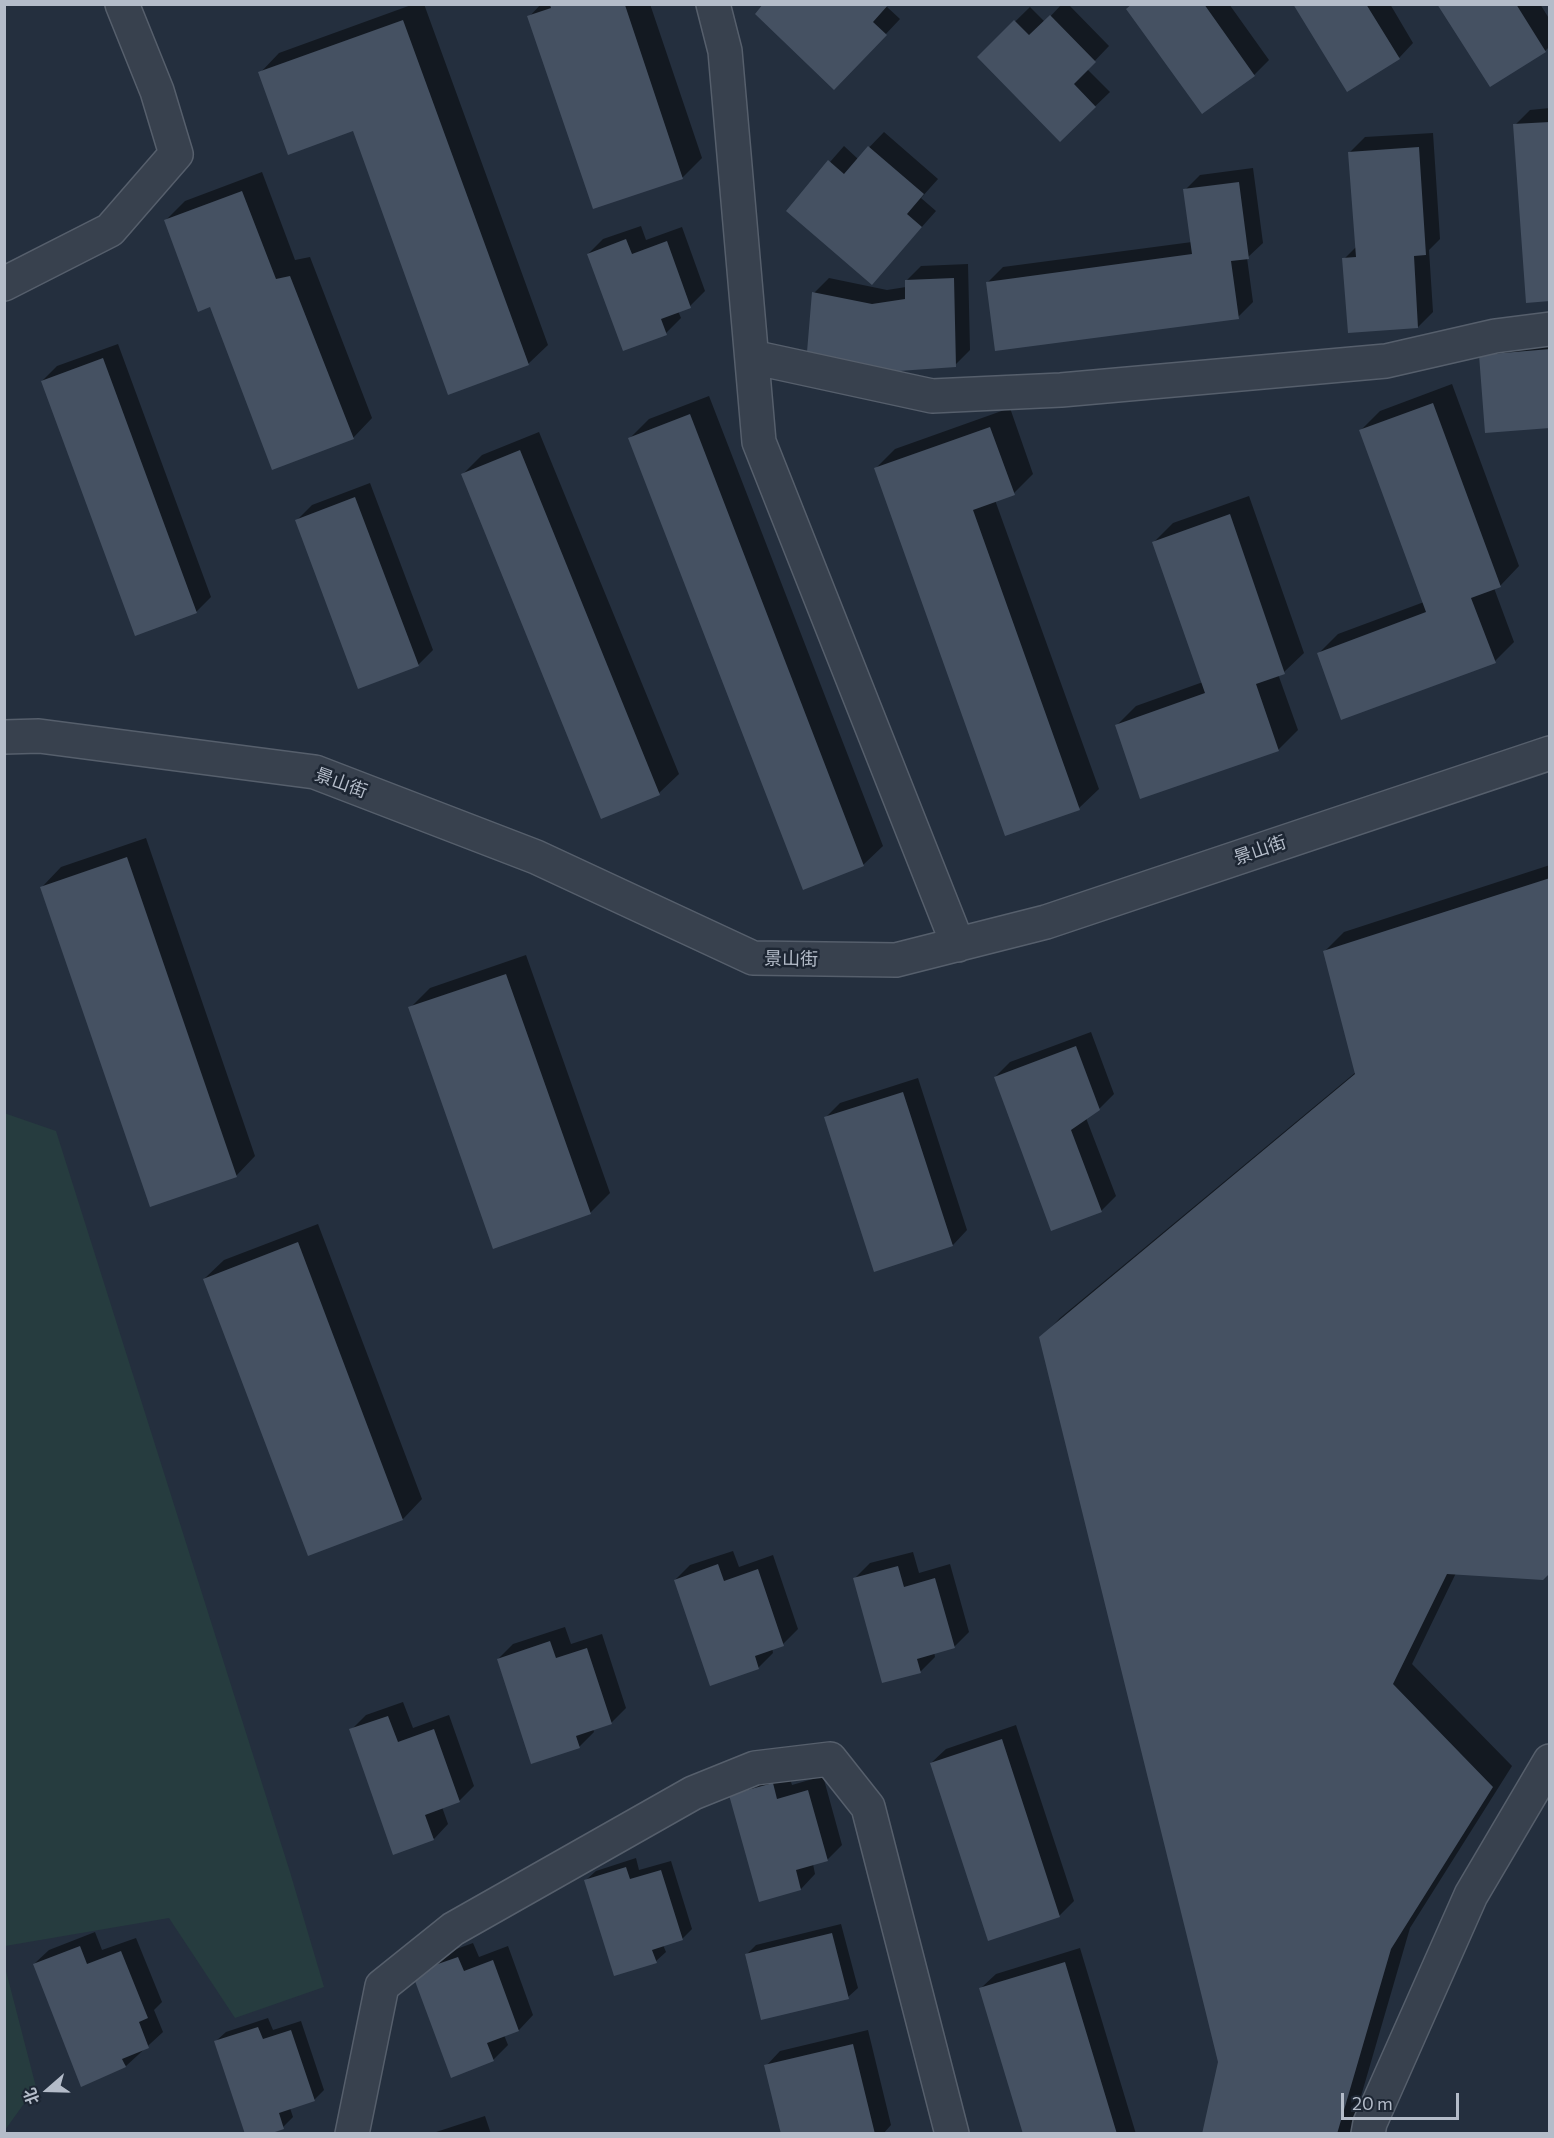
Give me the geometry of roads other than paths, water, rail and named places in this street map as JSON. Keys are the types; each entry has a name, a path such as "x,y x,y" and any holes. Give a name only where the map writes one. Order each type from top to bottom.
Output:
{"street":[{"path":"4,284 110,231 176,154 157,91 122,4"},
{"path":"713,4 725,51 759,442 958,945"},
{"path":"752,357 932,396 1061,390 1386,361 1495,336 1550,329"},
{"name":"景山街","path":"4,736 39,736 315,772 536,857 753,958 896,960 1046,922 1550,753"},
{"path":"352,2133 382,1986 453,1929 693,1792 755,1768 830,1759 868,1807 952,2133"},
{"path":"1368,2133 1370,2123 1471,1894 1550,1761"}]}
